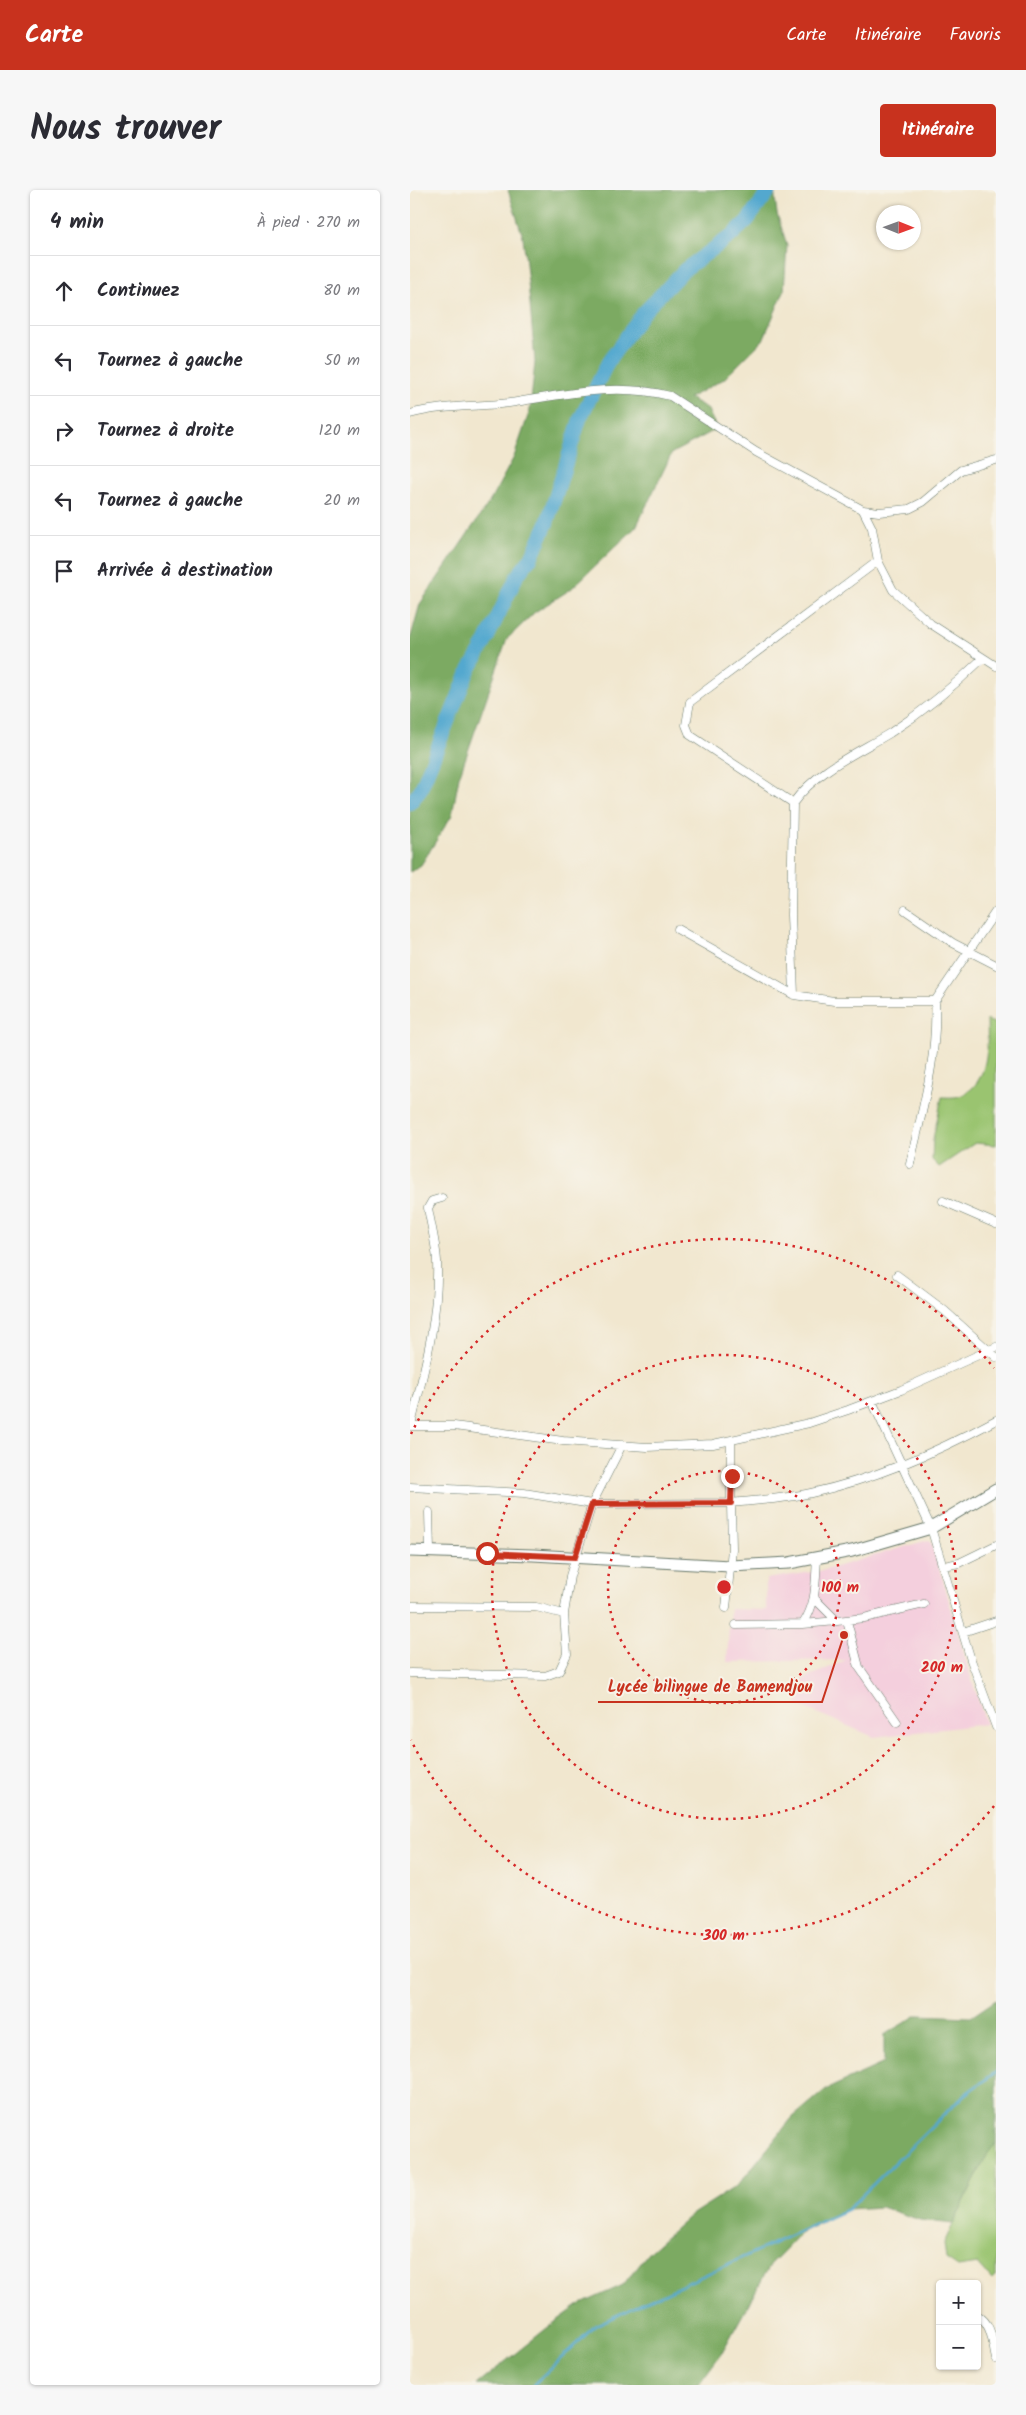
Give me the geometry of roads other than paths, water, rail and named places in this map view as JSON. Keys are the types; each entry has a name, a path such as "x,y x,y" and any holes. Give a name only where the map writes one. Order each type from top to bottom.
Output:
{"main road":[{"path":"410,1551 575,1557 730,1566 790,1563 852,1551 931,1528 996,1489"}],"street":[{"path":"410,414 452,406 508,403 561,394 602,390 655,392 670,396 756,452 864,510 879,512 909,509 923,502 961,470 996,460"},
{"path":"864,510 872,528 878,560 893,590 932,624 996,666"},
{"path":"793,802 690,736 686,725 690,702 878,560"},
{"path":"794,995 791,915 793,802 802,791 818,778 891,732 951,690 983,658"},
{"path":"906,910 967,951 996,965"},
{"path":"910,1164 927,1096 934,1047 935,1002 967,951 996,910"},
{"path":"677,929 794,995 834,1001 935,1002"},
{"path":"442,1198 432,1201 428,1208 437,1260 436,1305 430,1345 411,1426 445,1425 563,1441 622,1445 666,1447 731,1442 809,1423 872,1401 994,1352 945,1311 897,1275"},
{"path":"943,1201 996,1224"},
{"path":"872,1401 931,1528 981,1689 996,1727"},
{"path":"410,1487 516,1493 592,1504 731,1503 813,1493 922,1457 996,1420"},
{"path":"726,1608 730,1566 731,1442"},
{"path":"410,1673 552,1675 559,1671 567,1654 564,1614 575,1557 592,1504 622,1445"},
{"path":"430,1512 430,1551"},
{"path":"944,1566 959,1563 996,1545"},
{"path":"802,1624 812,1609 815,1599 817,1559"},
{"path":"815,1599 837,1622"},
{"path":"736,1625 847,1621 924,1604"},
{"path":"410,1606 536,1607 564,1614"},
{"path":"847,1621 859,1667 898,1722"},
{"path":"963,1632 996,1621"},
{"path":"981,2317 986,2320 990,2329 996,2359"}],"waterway":[{"path":"410,803 420,791 468,672 485,643 517,576 531,558 547,523 580,419 608,362 643,313 684,270 731,236 747,221 770,190"},
{"path":"533,2385 596,2325 848,2209 964,2095 996,2072"}],"place":[{"name":"Lycée bilingue de Bamendjou","path":"844,1635"}]}
